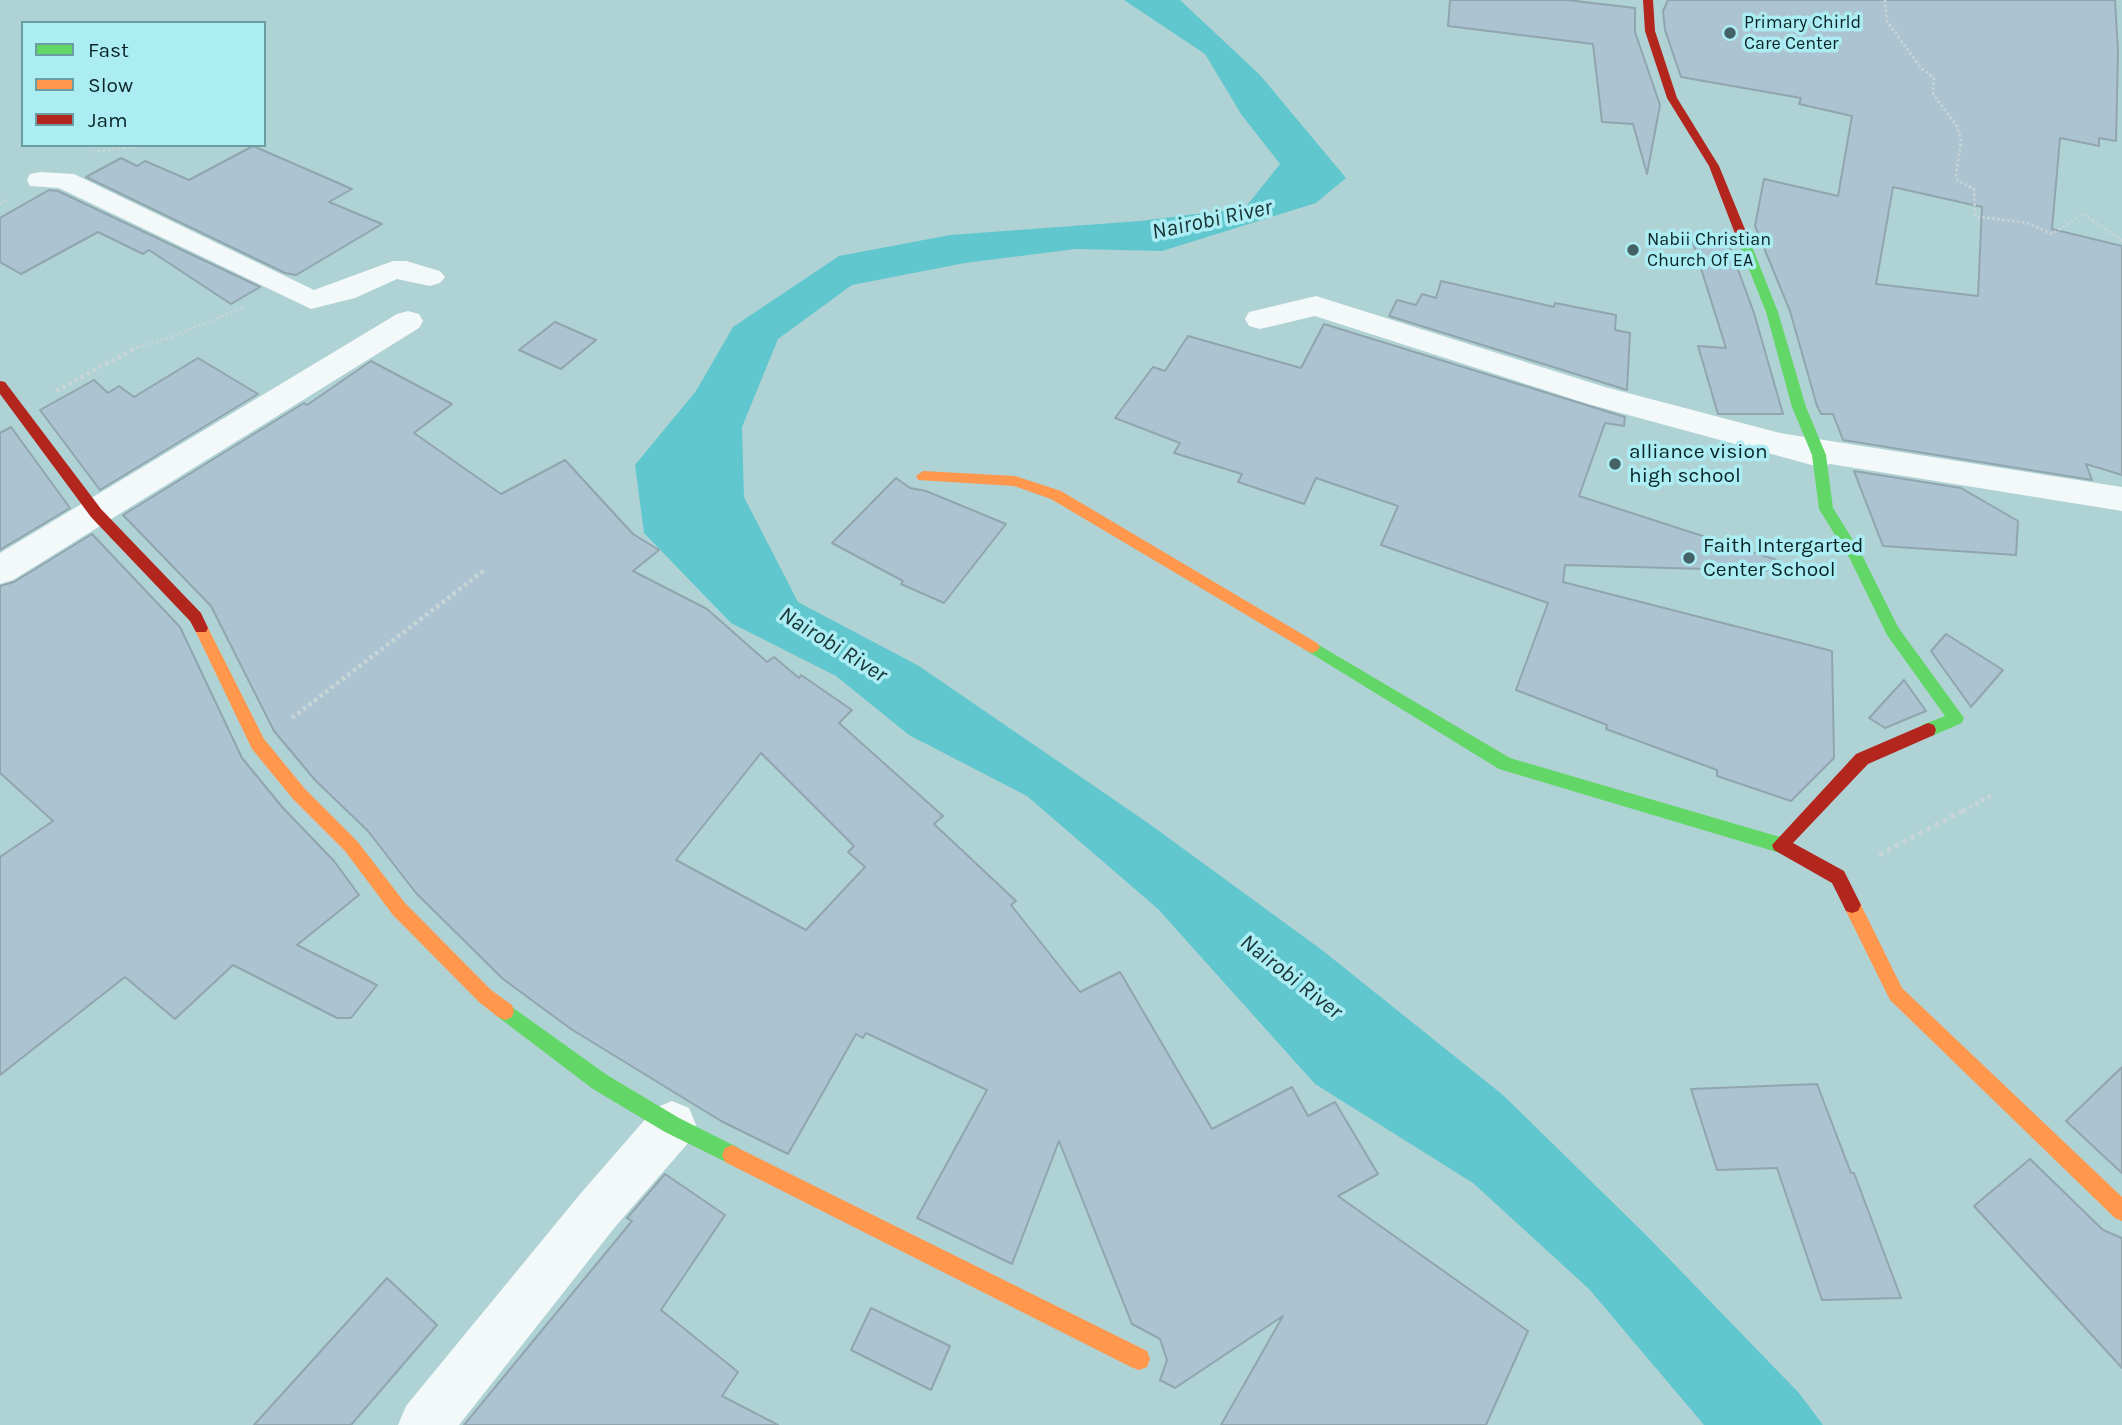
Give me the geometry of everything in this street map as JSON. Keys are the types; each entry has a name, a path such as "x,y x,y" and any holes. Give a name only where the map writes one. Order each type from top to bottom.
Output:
{"street":[{"path":"1648,0 1650,31 1672,98 1714,166 1772,312 1799,407 1819,455 1826,509 1856,557 1892,631 1956,718 1862,759 1780,845"},
{"path":"40,180 64,180 311,300 345,292 393,270 406,270 430,277"},
{"path":"1260,319 1316,306 1599,396 1819,455"},
{"path":"0,570 408,321"},
{"path":"0,385 96,513 196,617 258,744 299,794 351,846 399,909 485,996 600,1082 673,1125 1139,1359"},
{"path":"1819,455 1781,443 2122,499"},
{"path":"923,476 1015,481 1056,495 1139,542 1506,764 1780,845 1838,877 1896,994 2122,1211"},
{"path":"425,1425 598,1210 673,1125"}],"path":[{"path":"1885,0 1887,21 1921,68 1934,78 1933,94 1958,126 1961,141 1958,181 1974,189 1975,216 2027,223 2052,233 2083,214 2122,241"},
{"path":"20,415 65,384 133,348 169,338 288,289"},
{"path":"258,744 486,569"},
{"path":"1838,877 1993,795"}],"water":[{"name":"Nairobi River","path":"1124,0 1180,0 1260,75 1346,178 1316,203 1162,251 1076,249 965,263 852,285 778,339 742,427 744,497 798,602 919,666 1148,823 1322,950 1503,1095 1647,1236 1799,1393 1823,1425 1704,1425 1589,1289 1473,1183 1315,1084 1158,909 1027,796 909,735 836,676 731,623 644,533 635,465 696,391 733,327 839,256 950,235 1140,221 1245,208 1280,164 1241,114 1205,54"}],"building":[{"path":"1450,0 1567,0 1635,8 1635,32 1660,105 1647,174 1633,124 1602,122 1593,44 1448,26"},
{"path":"1668,0 2115,0 2118,51 2116,141 2099,138 2099,146 2060,138 2052,229 2122,246 2122,475 2086,464 2092,480 1843,440 1833,414 1821,414 1817,406 1790,311 1755,226 1764,179 1838,196 1852,116 1799,104 1801,98 1681,77 1665,30 1663,11","holes":["1893,187 1982,207 1978,296 1876,284"]},
{"path":"255,147 352,189 329,202 382,224 296,275 285,273 86,177 121,158 137,166 145,161 189,180"},
{"path":"49,190 58,191 260,287 231,304 149,250 143,254 98,232 21,274 0,262 0,218"},
{"path":"1693,243 1729,245 1754,313 1783,414 1718,414 1698,346 1726,348"},
{"path":"1441,281 1554,307 1555,303 1616,315 1615,330 1630,333 1627,390 1389,316 1397,300 1416,305 1422,294 1436,298"},
{"path":"555,322 596,340 561,369 519,350"},
{"path":"1324,324 1625,417 1624,426 1605,423 1579,496 1777,560 1775,571 1565,565 1563,582 1832,651 1834,758 1791,801 1717,776 1717,770 1606,729 1607,725 1516,690 1548,603 1381,545 1398,506 1316,478 1304,504 1238,482 1242,474 1174,453 1180,443 1115,418 1153,367 1165,371 1188,336 1301,368"},
{"path":"198,358 258,394 100,490 40,410 94,380 108,393 119,386 134,397"},
{"path":"371,361 452,404 414,433 501,494 565,460 633,534 659,550 633,571 707,609 767,662 774,657 799,678 801,675 852,710 839,723 943,816 934,824 1016,901 1011,905 1080,992 1120,972 1212,1129 1292,1087 1308,1116 1335,1102 1378,1174 1338,1196 1528,1331 1486,1425 1221,1425 1283,1316 1175,1388 1160,1380 1167,1360 1160,1339 1132,1324 1059,1141 1012,1264 917,1218 987,1090 866,1033 863,1038 856,1034 788,1154 721,1121 571,1029 503,979 416,893 368,831 315,780 274,731 211,606 123,515 304,403 307,405","holes":["761,753 854,846 848,852 865,867 806,930 676,860"]},
{"path":"11,427 70,508 0,550 0,433"},
{"path":"1854,471 1961,488 2018,521 2016,555 1883,546"},
{"path":"896,478 910,488 926,491 1006,524 944,603 901,584 903,581 832,543"},
{"path":"92,534 180,627 242,758 283,808 334,861 359,895 297,945 377,985 351,1018 337,1018 233,965 175,1019 125,977 0,1075 0,857 53,821 0,773 0,586 14,582"},
{"path":"1946,634 2003,670 1971,707 1931,651"},
{"path":"1904,680 1926,711 1885,728 1869,718"},
{"path":"2122,1067 2122,1173 2066,1121"},
{"path":"1817,1084 1901,1298 1822,1300 1777,1168 1717,1170 1691,1089"},
{"path":"2030,1159 2103,1230 2122,1238 2122,1368 1974,1206"},
{"path":"665,1174 725,1215 661,1310 738,1372 722,1396 778,1425 464,1425 632,1221 627,1218"},
{"path":"387,1278 437,1325 351,1425 254,1425"},
{"path":"871,1308 950,1346 931,1390 851,1350"}],"traffic: fast":[{"path":"1745,244 1772,312 1799,407 1819,455 1826,509 1856,557 1892,631 1956,718 1928,730"},
{"path":"1312,647 1505,764 1780,845"},
{"path":"505,1011 600,1082 672,1125 732,1155"}],"traffic: slow":[{"path":"923,476 1015,481 1056,495 1312,647"},
{"path":"201,628 258,744 299,794 351,846 399,909 485,996 505,1011"},
{"path":"1852,905 1896,994 2122,1211"},
{"path":"732,1155 1139,1359"}],"traffic: jam":[{"path":"1648,0 1650,31 1672,98 1714,166 1745,244"},
{"path":"0,385 96,513 196,617 201,628"},
{"path":"1852,905 1838,877 1780,845 1862,759 1928,730"}],"place":[{"name":"Primary Chirld Care Center","path":"1730,33"},
{"name":"Nabii Christian Church Of EA","path":"1633,250"},
{"name":"alliance vision high school","path":"1615,464"},
{"name":"Faith Intergarted Center School","path":"1689,558"}]}
